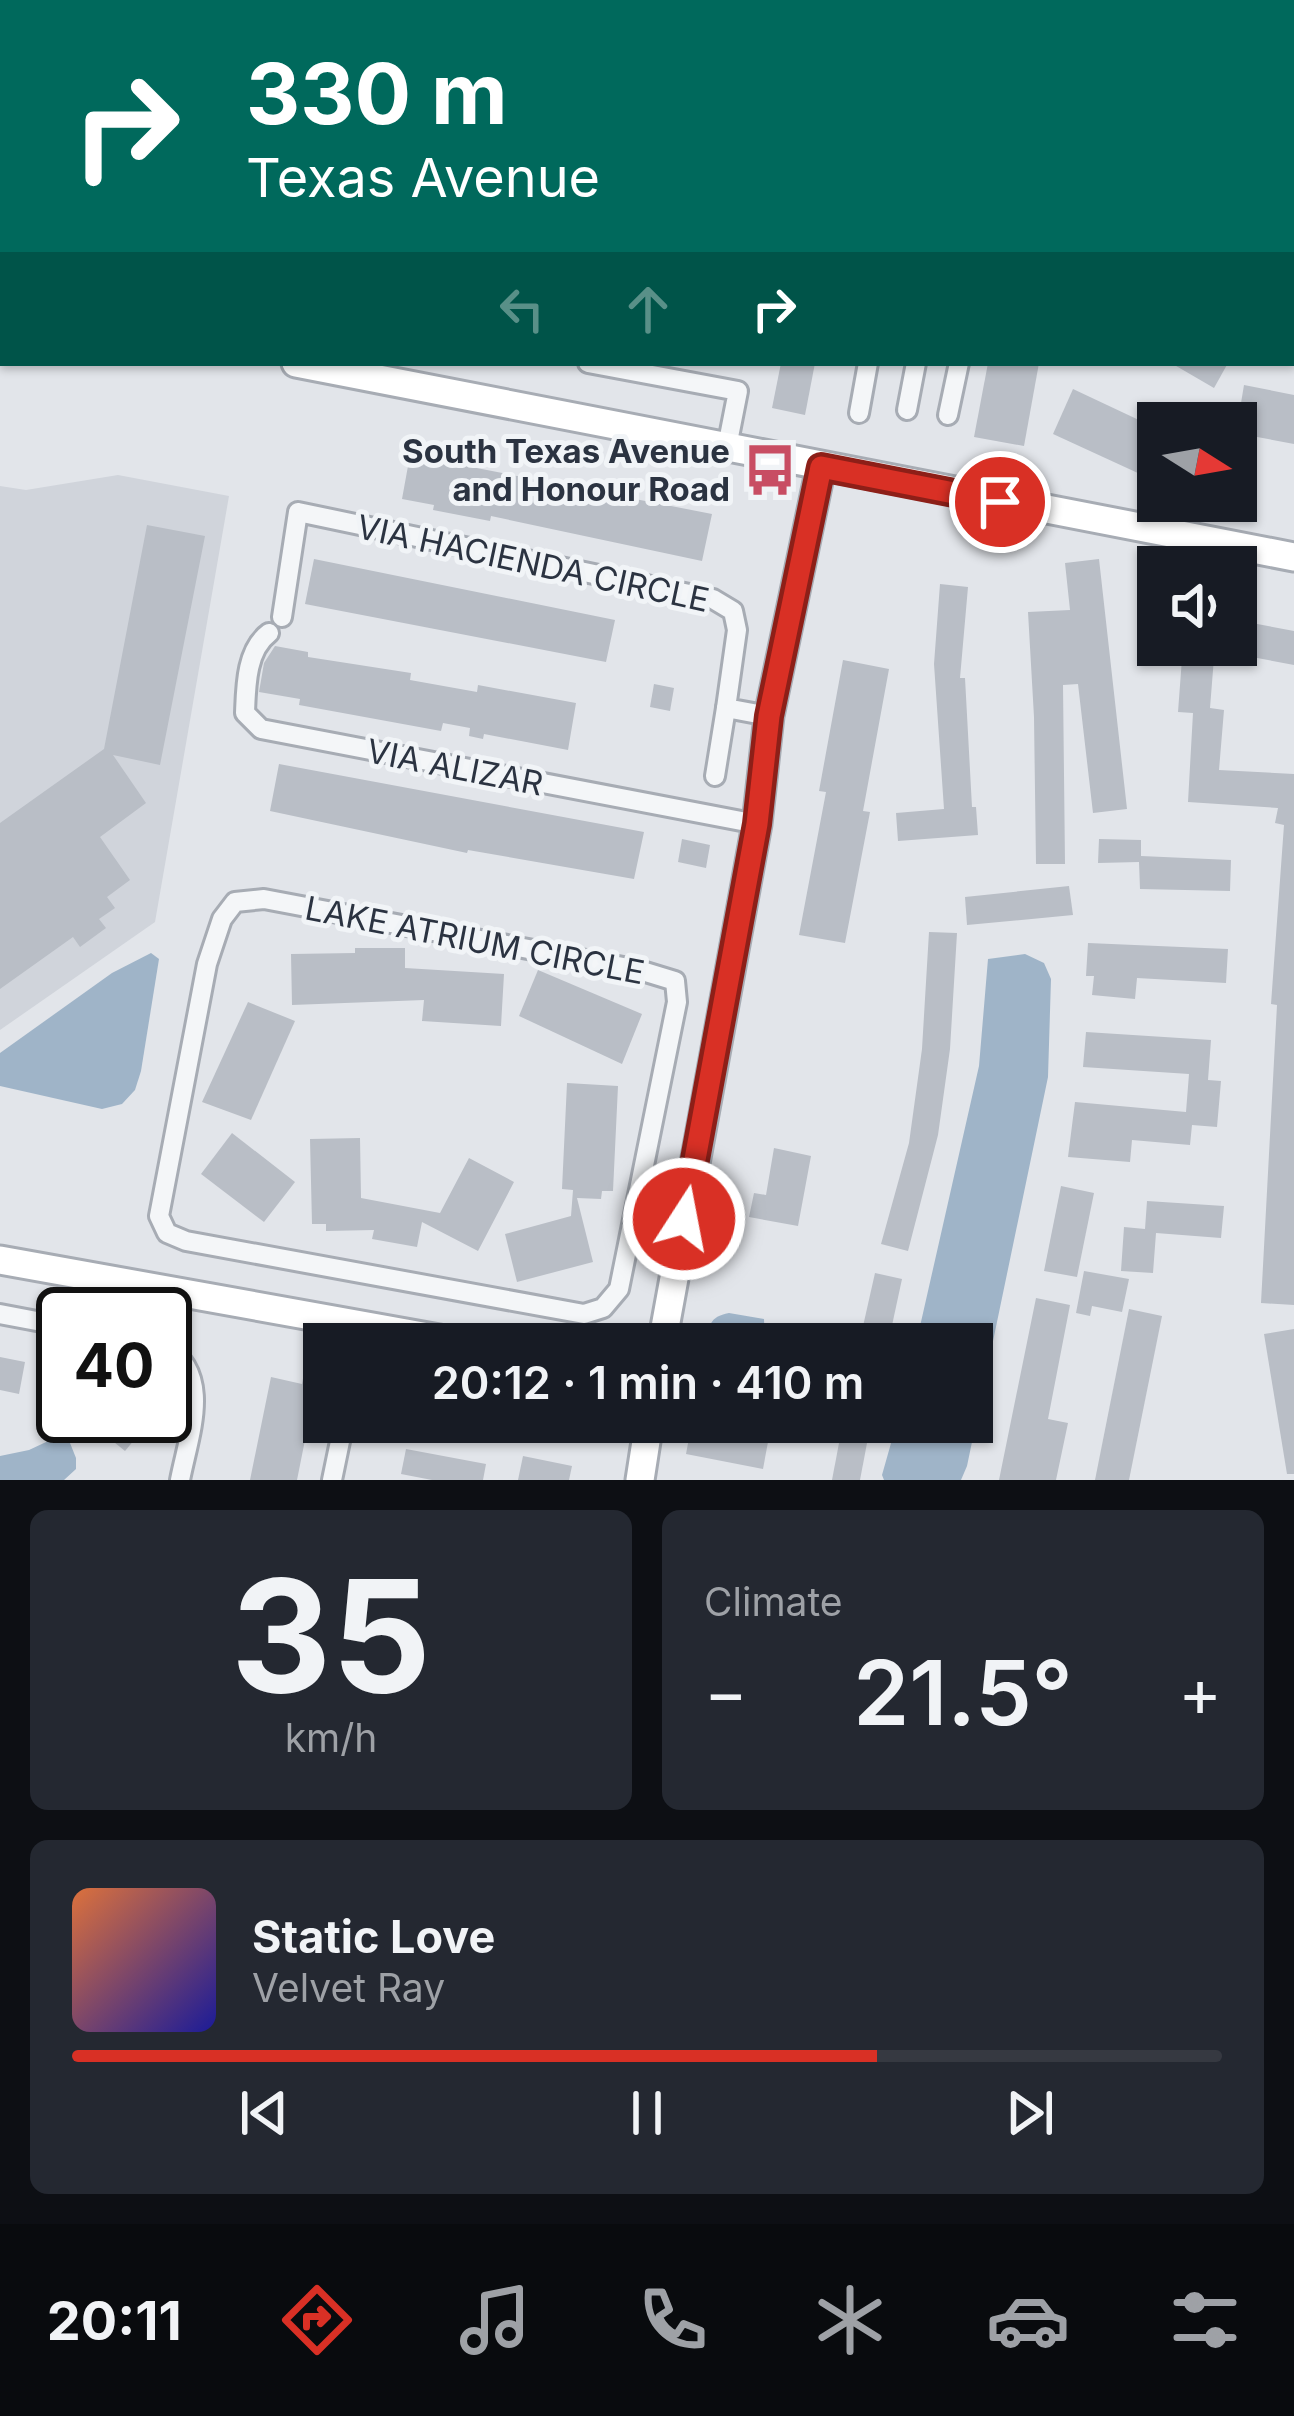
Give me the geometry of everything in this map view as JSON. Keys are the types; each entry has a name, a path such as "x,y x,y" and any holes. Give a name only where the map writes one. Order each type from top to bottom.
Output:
{"street":[{"path":"311,366 1294,557"},
{"path":"604,366 738,391 727,447"},
{"path":"860,413 868,366"},
{"path":"908,410 915,366"},
{"path":"948,415 957,366"},
{"path":"666,1323 757,824 769,716 821,467"},
{"name":"VIA HACIENDA CIRCLE","path":"275,625 298,512 713,599 733,611 737,630 726,708"},
{"name":"VIA ALIZAR","path":"275,625 259,640 246,691 245,713 261,728 757,824"},
{"path":"715,776 726,708 769,716"},
{"name":"LAKE ATRIUM CIRCLE","path":"264,899 639,970 675,981 677,1002 619,1289 603,1308 584,1314 186,1241 167,1233 159,1216 208,964 222,919 236,902 264,899"},
{"path":"0,1260 303,1327"},
{"path":"0,1314 36,1321"},
{"path":"180,1480 186,1443"},
{"path":"332,1480 340,1443"},
{"path":"640,1480 646,1443"}],"shaded area":[{"path":"118,475 229,496 155,922 0,1030 0,486 26,490"}],"water":[{"path":"151,953 159,959 141,1071 135,1090 122,1104 102,1109 0,1086 0,1053 112,973"},
{"path":"1025,954 1044,963 1051,979 1048,1077 993,1341 993,1323 921,1323 979,1066 988,959"},
{"path":"729,1313 764,1319 764,1323 711,1323"},
{"path":"44,1443 70,1443 76,1469 64,1480 0,1480 0,1456"},
{"path":"891,1443 972,1443 961,1480 884,1480"}],"building":[{"path":"780,366 814,366 805,415 772,408"},
{"path":"987,366 1038,366 1024,446 974,437"},
{"path":"1176,366 1226,366 1214,388"},
{"path":"1244,385 1294,395 1294,444 1257,437 1257,402 1241,402"},
{"path":"1073,389 1137,419 1137,473 1053,434"},
{"path":"410,455 712,514 702,561 491,516 490,521 433,510 434,505 402,499"},
{"path":"147,525 205,536 160,765 113,755 146,803 100,837 130,880 107,897 115,908 99,919 106,928 80,947 73,937 0,989 0,823 104,749"},
{"path":"314,559 615,620 606,662 305,604"},
{"path":"1099,559 1127,809 1093,813 1078,684 1063,685 1065,864 1036,864 1028,612 1070,610 1065,563"},
{"path":"940,584 968,587 960,678 965,678 972,807 976,807 978,835 898,841 896,813 944,809 934,664"},
{"path":"1257,624 1294,631 1294,665 1257,658"},
{"path":"275,646 308,652 308,657 411,673 410,680 477,692 478,685 576,703 568,750 484,734 483,739 469,736 470,728 443,723 441,731 299,705 300,699 259,692 264,663"},
{"path":"843,660 889,669 863,811 870,812 845,943 799,935 826,792 819,791"},
{"path":"1181,666 1213,666 1210,708 1224,710 1219,770 1294,774 1294,1305 1261,1303 1277,1005 1271,1004 1284,825 1275,823 1278,808 1188,802 1193,713 1178,712"},
{"path":"654,684 674,688 670,711 650,707"},
{"path":"279,764 644,832 634,879 467,853 270,811"},
{"path":"682,839 710,845 706,868 678,862"},
{"path":"1099,839 1141,840 1141,856 1231,860 1230,891 1140,889 1139,862 1098,863"},
{"path":"1069,886 1073,915 967,925 965,897"},
{"path":"929,932 957,933 950,1049 938,1135 908,1251 881,1244 909,1143 922,1049"},
{"path":"1088,943 1228,949 1226,983 1137,978 1135,999 1092,995 1094,976 1086,976"},
{"path":"355,948 405,948 405,968 504,974 501,1026 422,1021 424,1000 292,1005 291,954 355,953"},
{"path":"538,970 642,1014 622,1064 519,1016"},
{"path":"248,1002 295,1021 251,1120 202,1102"},
{"path":"1086,1032 1211,1040 1208,1080 1221,1081 1217,1127 1192,1125 1190,1145 1132,1140 1130,1162 1068,1157 1075,1102 1186,1112 1189,1074 1083,1067"},
{"path":"567,1083 618,1086 613,1191 602,1191 601,1199 577,1198 593,1262 517,1282 505,1234 571,1216 573,1190 562,1189"},
{"path":"232,1133 295,1182 264,1222 201,1174"},
{"path":"360,1138 361,1198 440,1213 469,1158 514,1182 478,1251 422,1222 417,1247 372,1239 374,1230 326,1231 326,1224 312,1224 310,1139"},
{"path":"774,1148 811,1156 798,1226 749,1217 754,1193 766,1195"},
{"path":"1061,1186 1094,1193 1077,1277 1044,1271"},
{"path":"1147,1201 1224,1206 1221,1238 1156,1233 1153,1273 1121,1271 1124,1227 1145,1229"},
{"path":"1084,1271 1129,1279 1122,1312 1092,1306 1090,1316 1076,1313"},
{"path":"875,1273 902,1279 893,1323 864,1323"},
{"path":"1036,1298 1070,1305 1048,1419 1068,1423 1056,1480 999,1480"},
{"path":"1129,1309 1162,1316 1129,1480 1095,1480"},
{"path":"1294,1329 1294,1474 1287,1474 1264,1334"},
{"path":"0,1357 25,1362 19,1394 0,1390"},
{"path":"271,1377 302,1384 303,1378 304,1443 297,1480 250,1480"},
{"path":"688,1443 768,1443 763,1469 686,1454"},
{"path":"839,1443 867,1443 860,1480 832,1480"},
{"path":"406,1449 486,1464 483,1480 432,1480 401,1474"},
{"path":"523,1456 572,1466 569,1480 518,1480"}],"place":[{"name":"South Texas Avenue and Honour Road","path":"770,470"}],"route":[{"path":"684,1219 757,824 769,716 821,467 1000,502"}]}
